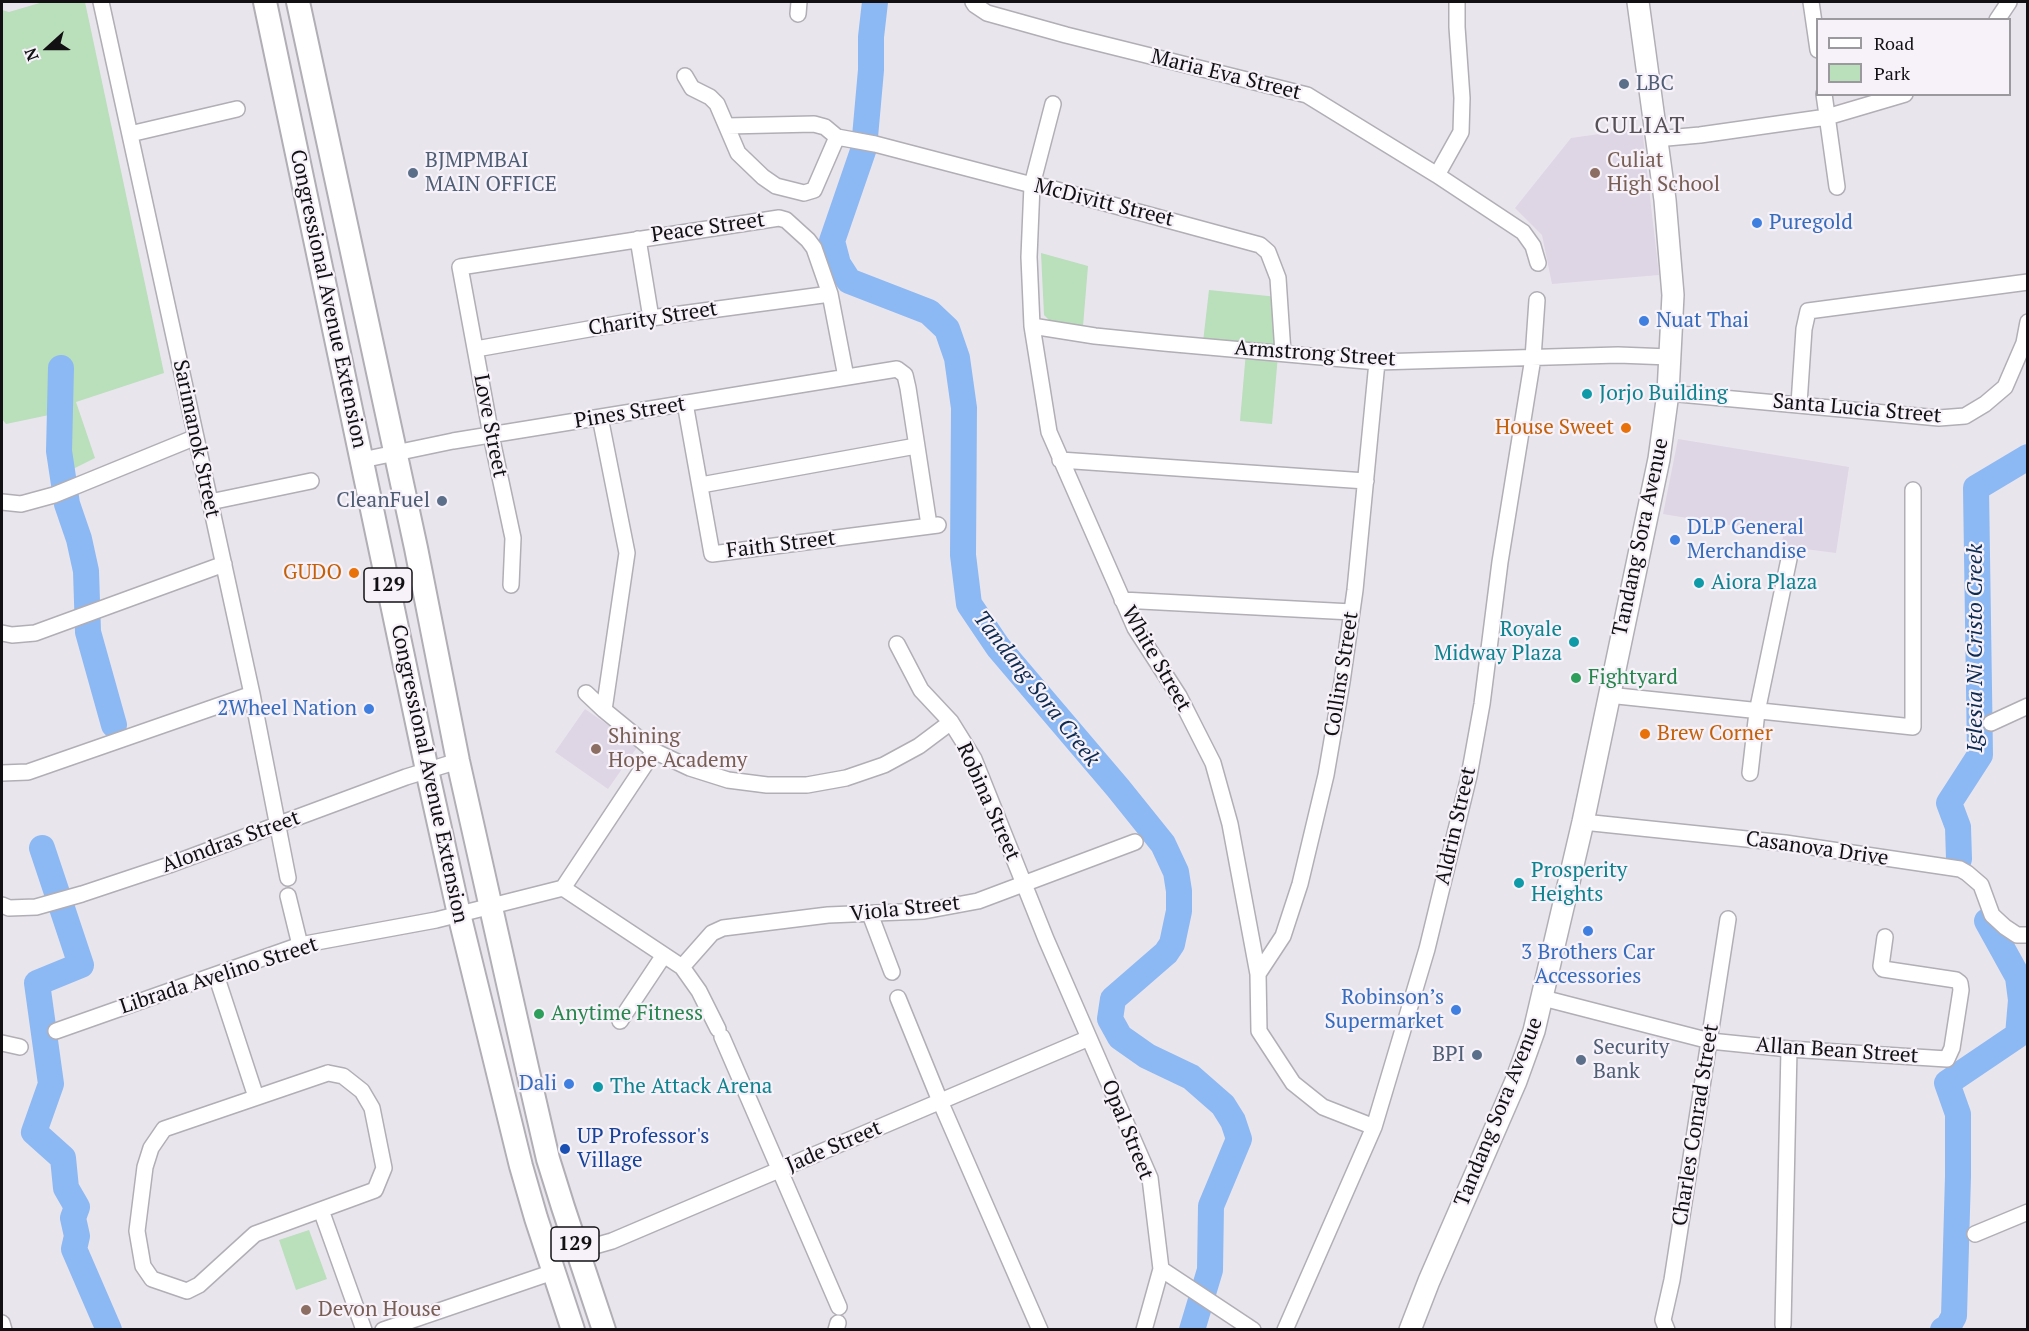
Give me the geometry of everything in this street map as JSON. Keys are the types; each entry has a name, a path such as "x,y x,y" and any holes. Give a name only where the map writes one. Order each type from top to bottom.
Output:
{"main road":[{"name":"Congressional Avenue Extension","path":"265,2 459,914 521,1166 573,1329"},
{"name":"Congressional Avenue Extension","path":"298,2 396,453 490,907 549,1159 604,1329"},
{"name":"Tandang Sora Avenue","path":"1410,1329 1516,1081 1534,1031 1582,822 1659,459 1668,393 1673,295 1638,2"},
{"path":"521,1166 549,1159"}],"street":[{"name":"Sarimanok Street","path":"101,2 252,694 288,878"},
{"name":"Maria Eva Street","path":"973,2 987,13 1066,35 1307,95 1437,175 1523,232 1533,246 1538,263"},
{"path":"1437,175 1461,132 1462,98 1457,2"},
{"path":"1810,2 1816,38"},
{"path":"1998,18 2009,2"},
{"path":"685,76 692,88 710,97 717,104 735,150 763,177 776,186 804,193 814,190 837,136"},
{"path":"1824,96 1837,187"},
{"path":"1656,139 1827,117 1898,96"},
{"name":"White Street","path":"1053,104 1032,185 1029,257 1032,326 1049,432 1135,628 1179,696 1213,762 1230,824 1258,974 1259,1031 1293,1083 1323,1107 1374,1127"},
{"path":"130,134 237,110"},
{"name":"McDivitt Street","path":"727,126 814,124 825,127 837,136 1057,190 1260,245 1268,252 1278,278 1283,353"},
{"name":"Peace Street","path":"460,267 779,218 786,220 814,248 830,294 846,377"},
{"path":"638,239 651,318"},
{"name":"Love Street","path":"460,267 491,435 513,538 511,585"},
{"path":"1799,404 1803,329 1808,311 2028,282"},
{"name":"Charity Street","path":"476,349 651,318 830,294"},
{"name":"Aldrin Street","path":"1285,1329 1374,1127 1427,949 1469,776 1482,704 1500,562 1533,358 1537,300"},
{"name":"Santa Lucia Street","path":"1668,393 1939,418 1965,416 1985,404 2005,387 2024,344 2028,322"},
{"name":"Armstrong Street","path":"1032,326 1095,336 1377,362 1618,355 1670,357"},
{"name":"Collins Street","path":"1258,974 1283,936 1300,884 1326,775 1353,612 1377,362"},
{"name":"Pines Street","path":"362,460 491,435 897,369"},
{"name":"Faith Street","path":"685,403 712,554 934,525 916,446 906,375 897,369"},
{"path":"600,417 627,554 604,710"},
{"path":"2,502 21,504 54,495 196,437"},
{"path":"701,485 916,446"},
{"path":"1060,460 1366,482"},
{"path":"210,501 311,481"},
{"path":"1608,695 1912,727 1913,490"},
{"path":"1750,773 1757,711 1789,559"},
{"path":"2,633 12,635 35,633 224,564"},
{"path":"1122,600 1353,612"},
{"name":"Robina Street","path":"897,644 921,690 951,723 974,759 1046,939"},
{"path":"586,693 654,751 690,768 728,780 767,785 807,785 846,778 884,765 919,746 951,723"},
{"path":"2,773 28,772 252,694"},
{"path":"1991,723 2028,706"},
{"path":"654,751 563,888 682,967 699,991 720,1033 779,1170 838,1320"},
{"name":"Alondras Street","path":"2,905 9,908 36,907 82,894 169,865 427,770 458,761"},
{"name":"Casanova Drive","path":"1582,822 1785,843 1960,869 1982,885 1992,915 2005,927 2024,932"},
{"name":"Viola Street","path":"682,967 712,933 723,928 828,915 924,911 978,901 1135,842"},
{"name":"Librada Avelino Street","path":"56,1031 300,945 459,914 563,888"},
{"path":"288,896 300,945"},
{"path":"870,914 892,972"},
{"name":"Charles Conrad Street","path":"1667,1329 1663,1320 1672,1280 1728,919"},
{"name":"Allan Bean Street","path":"1543,998 1710,1041 1789,1049 1947,1059 1952,1048 1961,990 1960,983 1956,980 1883,969 1881,966 1885,937"},
{"name":"Opal Street","path":"1046,939 1150,1178 1161,1269 1144,1329"},
{"path":"620,1021 664,955"},
{"path":"216,975 256,1097"},
{"path":"898,998 940,1101 1040,1329"},
{"name":"Jade Street","path":"577,1251 612,1241 1089,1038"},
{"path":"2,1043 20,1047"},
{"path":"1783,1325 1789,1049"},
{"path":"328,1073 343,1076 362,1090 372,1107 384,1168 375,1190 321,1210 255,1234 199,1285 187,1291 152,1279 143,1266 137,1231 145,1167 151,1148 164,1129 328,1073"},
{"path":"321,1210 364,1329"},
{"path":"1975,1234 2028,1212"},
{"path":"1161,1269 1253,1329"},
{"path":"383,1329 430,1322 553,1272"},
{"path":"2,1323 4,1329"}],"shaded area":[{"name":"Culiat High School","path":"1642,128 1659,275 1552,284 1542,235 1515,208 1571,138"},
{"path":"1678,439 1849,467 1836,553 1782,546 1783,534 1663,514"},
{"name":"Shining Hope Academy","path":"585,709 638,746 608,789 555,752"}],"green space":[{"path":"43,2 85,2 164,373 76,402 95,458 57,477 49,415 6,424 2,419 2,10 9,12"},
{"path":"1041,253 1088,266 1083,326 1052,323 1044,315"},
{"path":"1209,290 1278,297 1280,350 1203,342"},
{"path":"1246,352 1278,355 1272,424 1240,421"},
{"path":"309,1230 327,1279 296,1290 279,1240"}],"waterway":[{"name":"Tandang Sora Creek","path":"875,2 864,148 832,241 838,264 849,281 929,312 947,329 957,358 964,408 963,555 969,604 998,647 1163,844 1176,872 1179,911 1172,944 1166,953 1113,999 1110,1019 1120,1037 1147,1056 1191,1077 1223,1105 1233,1121 1239,1139 1211,1206 1210,1270 1192,1330"},
{"path":"61,368 59,451 67,504 79,539 86,571 88,632 114,725"},
{"name":"Iglesia Ni Cristo Creek","path":"1959,859 1958,827 1949,803 1980,755 1976,488 2028,457"},
{"path":"42,848 81,965 37,983 51,1084 34,1132 63,1158 66,1188 77,1207 73,1218 77,1236 74,1249 109,1330"},
{"path":"1943,1330 1948,1327 1954,1316 1958,1176 1958,1114 1947,1083 2018,1035 2021,1000 2018,977 1987,921"}],"place":[{"name":"LBC","path":"1624,84"},
{"name":"BJMPMBAI MAIN OFFICE","path":"413,173"},
{"name":"Culiat High School","path":"1595,173"},
{"name":"Puregold","path":"1757,223"},
{"name":"Nuat Thai","path":"1644,321"},
{"name":"Jorjo Building","path":"1587,394"},
{"name":"House Sweet","path":"1626,428"},
{"name":"CleanFuel","path":"442,501"},
{"name":"DLP General Merchandise","path":"1675,540"},
{"name":"GUDO","path":"354,573"},
{"name":"Aiora Plaza","path":"1699,583"},
{"name":"Royale Midway Plaza","path":"1574,642"},
{"name":"Fightyard","path":"1576,678"},
{"name":"2Wheel Nation","path":"369,709"},
{"name":"Brew Corner","path":"1645,734"},
{"name":"Shining Hope Academy","path":"596,749"},
{"name":"Prosperity Heights","path":"1519,883"},
{"name":"3 Brothers Car Accessories","path":"1588,931"},
{"name":"Robinson’s Supermarket","path":"1456,1010"},
{"name":"Anytime Fitness","path":"539,1014"},
{"name":"BPI","path":"1477,1055"},
{"name":"Security Bank","path":"1581,1060"},
{"name":"Dali","path":"569,1084"},
{"name":"The Attack Arena","path":"598,1087"},
{"name":"UP Professor's Village","path":"565,1149"},
{"name":"Devon House","path":"306,1310"}],"district":[{"name":"CULIAT","path":"1640,126"}]}
